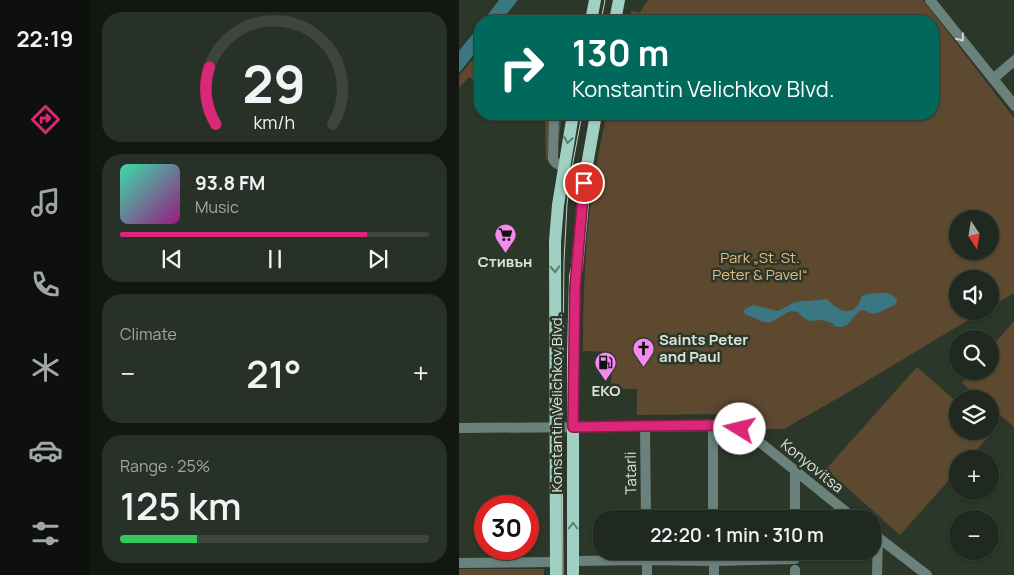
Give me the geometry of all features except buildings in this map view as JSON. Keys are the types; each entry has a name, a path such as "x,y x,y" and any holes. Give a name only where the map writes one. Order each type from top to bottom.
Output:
{"main road":[{"path":"592,15 595,0"},
{"path":"616,15 619,0"},
{"name":"Konstantin Velichkov Blvd.","path":"556,575 556,282 553,221 572,120"},
{"name":"Konstantin Velichkov Blvd.","path":"573,575 575,276 586,171 595,120"}],"street":[{"path":"930,0 1014,106"},
{"path":"993,79 1014,60"},
{"path":"554,120 553,159 557,165 564,166"},
{"path":"713,425 713,510"},
{"name":"Tatarli","path":"645,426 646,510"},
{"name":"Konyovitsa","path":"459,428 728,426 740,429 751,435 844,510"},
{"path":"795,472 795,510"},
{"path":"881,539 927,575"},
{"path":"573,561 593,560"},
{"path":"647,560 647,575"},
{"path":"714,560 714,575"},
{"path":"768,560 795,562"},
{"path":"876,560 877,575"},
{"path":"459,563 556,562"}],"green space":[{"name":"Park „St. St. Peter & Pavel“","path":"648,0 923,0 935,15 630,15 631,11 640,12"},
{"name":"Park „St. St. Peter & Pavel“","path":"939,21 1014,118 1014,293 999,302 999,270 949,270 949,320 968,320 784,429 756,429 718,414 637,415 637,389 611,389 612,352 583,351 584,290 595,172 606,120 939,120"},
{"path":"474,58 474,81 469,77 459,88 459,76"},
{"path":"545,120 561,120 556,160 546,159"},
{"path":"1014,321 1014,427 999,414 999,390 970,390 962,383 964,380 999,380 999,338"},
{"path":"917,367 949,395 949,440 986,440 976,450 949,450 949,480 900,535 881,518 881,510 872,510 826,469"},
{"path":"459,569 544,569 544,575 459,575"}],"water":[{"path":"499,0 518,0 506,15 488,15"},
{"path":"474,32 474,54 459,73 459,51"},
{"path":"880,293 892,295 897,300 896,304 873,314 863,310 859,311 847,325 842,327 836,327 832,323 823,320 810,321 798,312 790,311 771,322 763,322 745,314 743,311 753,305 778,311 801,301 827,299 837,308 849,311 857,306 862,296"}],"tram line":[{"path":"602,15 605,0"},
{"path":"563,575 564,261 567,204 581,120"}],"place":[{"name":"Стивън","path":"505,253"},
{"name":"Saints Peter and Paul","path":"643,368"},
{"name":"EKO","path":"606,381"}],"route":[{"path":"584,183 575,276 573,427 713,425 740,429"}]}
